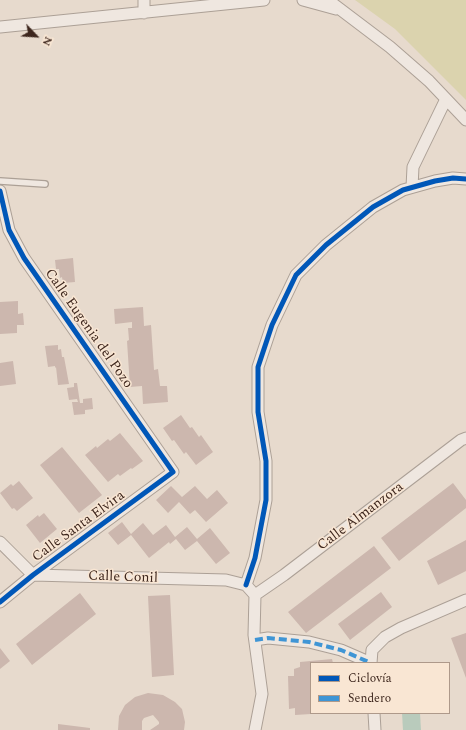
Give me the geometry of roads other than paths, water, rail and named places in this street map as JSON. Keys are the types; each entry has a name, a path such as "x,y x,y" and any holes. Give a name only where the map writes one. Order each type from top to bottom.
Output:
{"street":[{"path":"144,0 144,13"},
{"path":"0,27 264,0"},
{"path":"303,0 338,9"},
{"path":"328,0 390,47 429,81 466,120"},
{"path":"412,187 414,167 446,99"},
{"path":"255,730 262,694 255,640 255,595 246,585 255,558 266,500 266,461 258,412 258,367 272,325 296,275 326,245 373,207 403,190 412,187 453,178 466,179"},
{"name":"Calle Eugenia del Pozo","path":"0,191 8,230 24,258 173,472"},
{"name":"Calle Almanzora","path":"255,595 284,575 461,440 466,438"},
{"name":"Calle Santa Elvira","path":"0,602 33,575 173,472"},
{"path":"0,542 33,575"},
{"name":"Calle Conil","path":"33,575 226,580 246,585"},
{"path":"371,662 372,650 385,637 401,628 466,600"},
{"path":"255,640 268,638 309,642 341,650 369,662"},
{"path":"374,714 376,730"}],"lane":[{"path":"0,181 45,184"}]}
